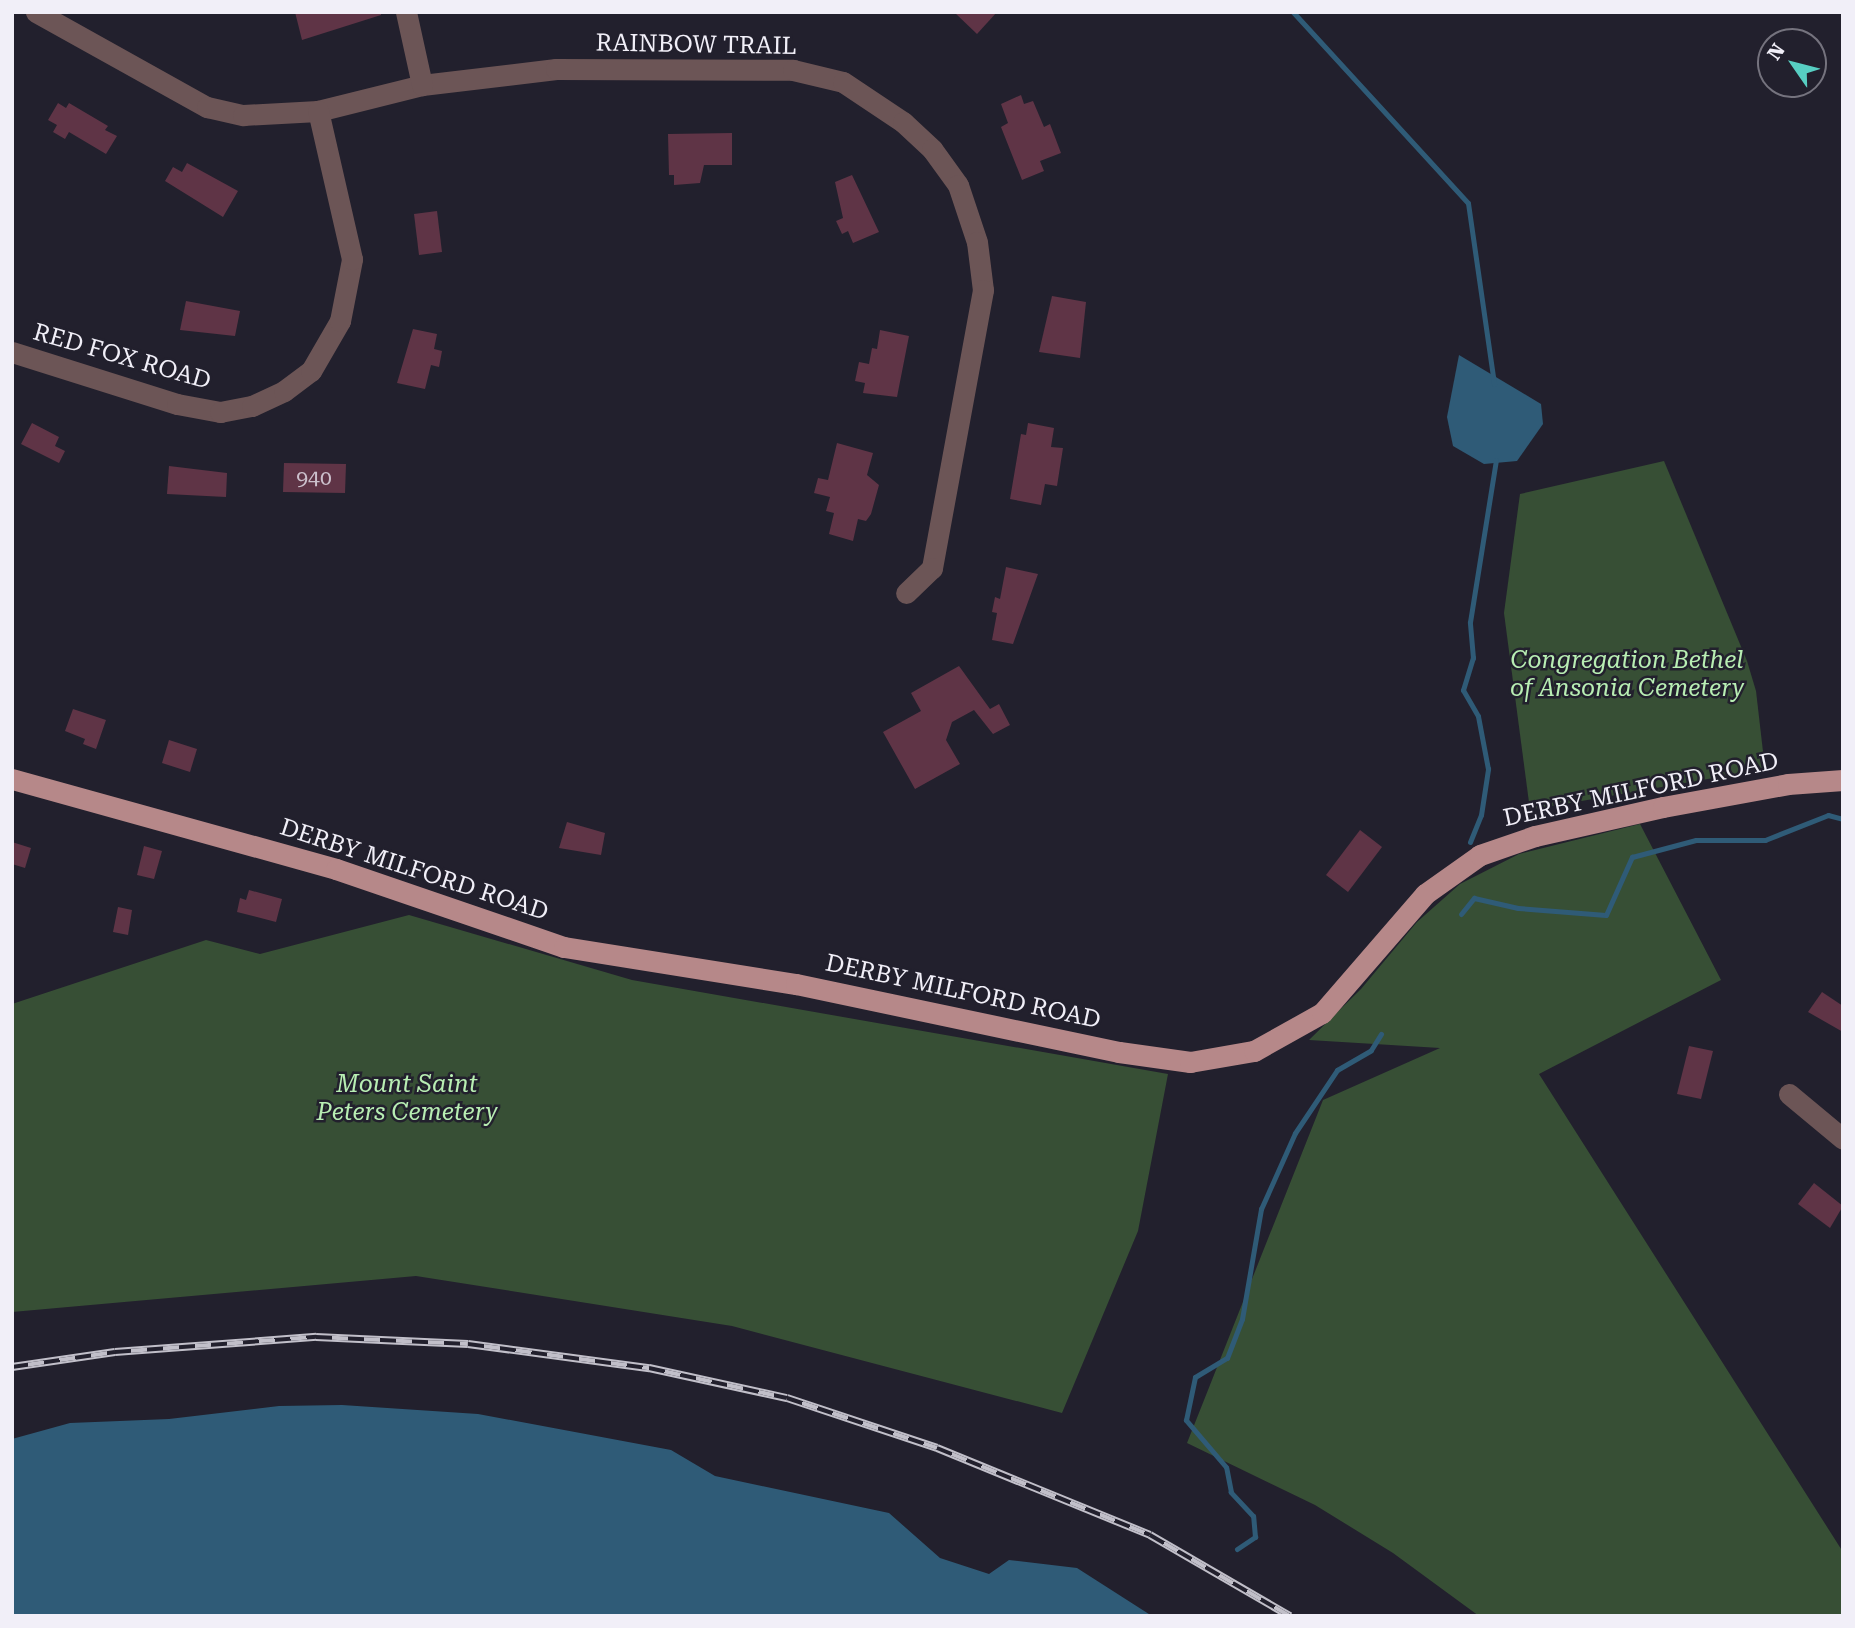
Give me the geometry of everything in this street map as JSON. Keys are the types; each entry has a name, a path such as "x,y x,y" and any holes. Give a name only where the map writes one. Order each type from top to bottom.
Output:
{"main road":[{"name":"DERBY MILFORD ROAD","path":"12,779 336,869 564,947 796,984 1119,1052 1190,1062 1254,1051 1311,1021 1342,993 1425,894 1480,855 1535,836 1663,807 1788,784 1843,780"}],"street":[{"name":"RAINBOW TRAIL","path":"36,12 207,107 243,115 318,111 422,85 556,69 793,70 843,82 903,122 932,149 958,185 977,242 983,290 932,568 906,593"},
{"path":"406,12 422,85"},
{"name":"RED FOX ROAD","path":"12,352 177,404 220,412 252,406 285,391 311,371 340,321 352,259 318,111"},
{"path":"1789,1094 1843,1139"}],"green space":[{"name":"Congregation Bethel of Ansonia Cemetery","path":"1664,461 1747,661 1756,691 1765,769 1530,810 1504,613 1520,494"},
{"path":"1640,824 1721,980 1539,1074 1843,1552 1843,1616 1479,1616 1393,1553 1315,1505 1187,1443 1323,1100 1440,1048 1309,1040 1361,989 1417,922 1460,884 1519,854"},
{"name":"Mount Saint Peters Cemetery","path":"409,915 632,980 1168,1074 1138,1231 1062,1413 732,1326 416,1276 12,1312 12,1004 206,940 260,954"}],"water":[{"path":"1459,355 1541,404 1543,424 1517,461 1484,464 1453,446 1447,417"},
{"path":"342,1405 478,1414 671,1450 715,1476 889,1513 940,1558 989,1574 1009,1560 1077,1568 1152,1616 12,1616 12,1439 70,1423 169,1419 279,1406"}],"building":[{"path":"295,12 381,12 381,15 302,40"},
{"path":"954,12 997,12 977,34"},
{"path":"1021,95 1024,104 1033,101 1044,127 1050,124 1061,153 1040,161 1044,171 1022,180 1001,127 1008,123 1001,104"},
{"path":"58,103 66,108 69,103 108,126 105,130 117,136 106,154 69,132 65,139 53,132 57,125 48,120"},
{"path":"732,133 732,165 704,165 700,183 674,185 674,175 669,175 668,134"},
{"path":"187,163 238,191 223,217 165,181 173,167 182,172"},
{"path":"852,175 879,232 853,243 848,231 842,234 836,221 843,218 835,182"},
{"path":"437,211 442,252 419,255 414,214"},
{"path":"1052,296 1086,302 1080,358 1039,352"},
{"path":"186,301 240,311 235,336 180,330"},
{"path":"413,329 437,334 434,349 442,351 439,367 431,365 425,389 397,383"},
{"path":"880,330 909,336 897,397 863,393 865,383 855,381 859,362 869,364 872,348 877,349"},
{"path":"32,423 59,437 55,446 65,451 59,463 21,444"},
{"path":"1028,423 1054,428 1051,447 1063,448 1057,486 1045,484 1041,505 1010,499 1021,434 1026,435"},
{"path":"837,443 873,453 867,475 879,485 871,514 866,521 858,519 853,541 829,534 834,513 826,511 830,497 814,493 818,478 828,480"},
{"path":"284,463 346,464 345,493 283,492"},
{"path":"169,466 227,473 226,497 167,494"},
{"path":"1006,567 1038,574 1013,644 992,640 997,613 992,612 995,597 1000,599"},
{"path":"959,666 990,709 999,704 1010,725 993,734 974,710 952,722 946,740 960,764 915,789 883,732 921,711 911,693"},
{"path":"73,709 106,720 96,749 83,744 85,739 65,731"},
{"path":"169,740 197,749 190,772 162,763"},
{"path":"567,822 605,833 601,855 559,848"},
{"path":"1360,830 1382,847 1348,892 1326,875"},
{"path":"12,842 31,848 25,868 12,864"},
{"path":"144,846 162,851 154,879 137,875"},
{"path":"249,890 282,899 276,922 237,912 240,898 246,900"},
{"path":"118,907 132,910 128,935 113,932"},
{"path":"1822,992 1843,1006 1843,1032 1808,1012"},
{"path":"1689,1046 1713,1051 1701,1099 1677,1094"},
{"path":"1814,1183 1843,1206 1830,1228 1798,1204"}],"waterway":[{"path":"1293,12 1468,203 1494,384"},
{"path":"1470,842 1481,815 1488,769 1478,716 1463,690 1473,658 1470,622 1496,460"},
{"path":"1461,914 1474,898 1518,908 1606,915 1632,857 1696,840 1765,840 1828,815 1843,819"},
{"path":"1237,1549 1255,1537 1253,1516 1231,1492 1226,1467 1186,1420 1195,1377 1227,1358 1242,1319 1261,1209 1295,1133 1337,1070 1371,1050 1381,1034"}],"railway":[{"path":"12,1367 115,1352 316,1337 468,1344 649,1368 787,1398 937,1448 1150,1535 1290,1616"}]}
